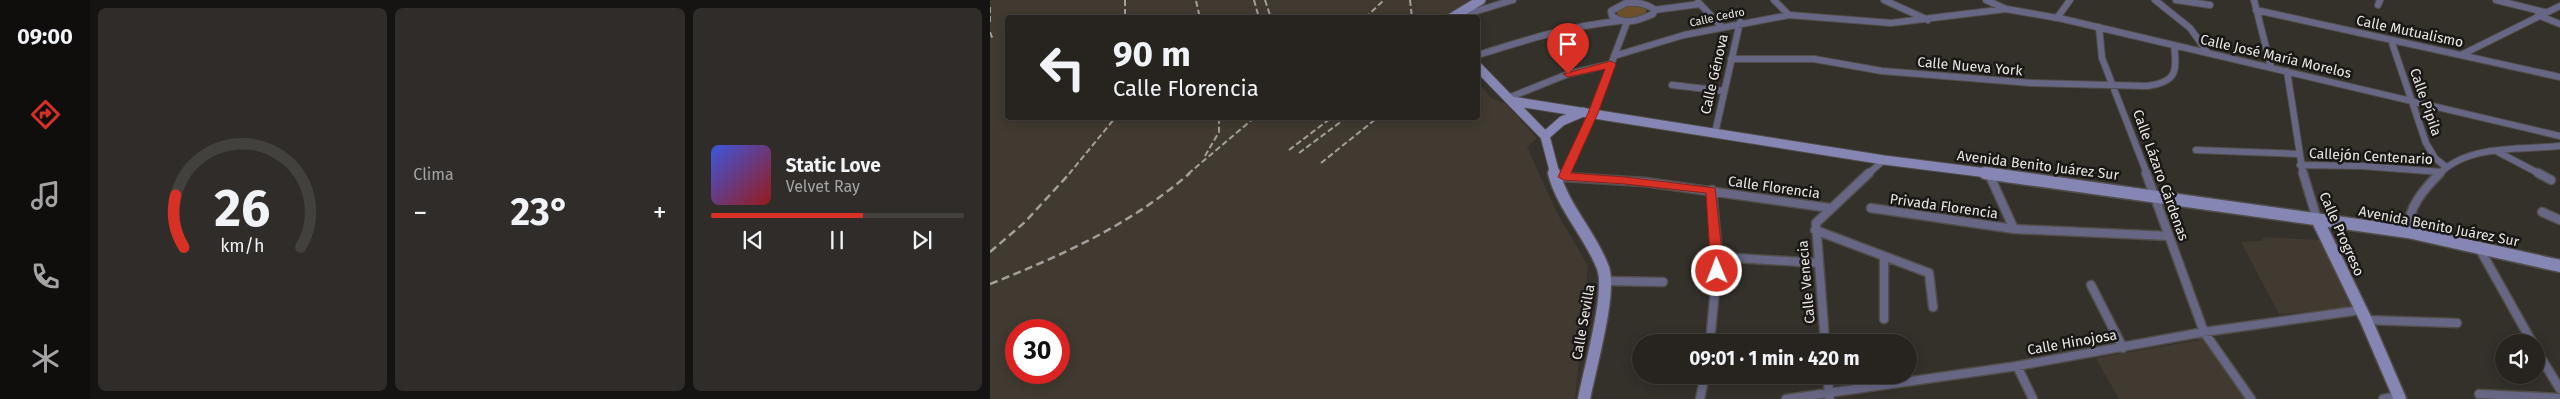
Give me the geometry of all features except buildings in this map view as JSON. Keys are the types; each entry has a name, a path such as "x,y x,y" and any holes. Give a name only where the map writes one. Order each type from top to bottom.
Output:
{"street":[{"path":"1456,15 1480,0"},
{"path":"1465,15 1513,0"},
{"path":"1612,0 1618,4"},
{"path":"1774,0 1788,15"},
{"path":"1884,0 1928,20"},
{"name":"Calle José María Morelos","path":"1986,0 2006,9 2099,27 2560,136"},
{"path":"2057,18 2070,0"},
{"path":"2155,0 2190,28 2208,54"},
{"path":"2176,0 2210,5"},
{"path":"2254,0 2271,68"},
{"path":"2496,0 2541,14 2560,24"},
{"path":"1623,22 1611,14 1613,8 1618,4 1638,1 1651,5 1654,10"},
{"path":"1480,54 1552,31 1578,25 1649,18 1654,10 1698,2 1722,26"},
{"path":"2461,55 2560,6"},
{"name":"Calle Cedro","path":"1614,56 1654,43 1722,26 1788,15 1884,23 1928,20 2006,9"},
{"name":"Calle Mutualismo","path":"2256,10 2560,77"},
{"path":"1560,178 1611,64 1623,22"},
{"name":"Calle Génova","path":"1715,133 1740,22"},
{"name":"Calle Lázaro Cárdenas","path":"2099,27 2102,58 2155,196 2204,332 2251,399"},
{"name":"Calle Pípila","path":"2391,40 2430,152 2444,169"},
{"name":"Calle Nueva York","path":"1731,59 1814,59 1907,73 2051,85 2152,86 2167,82 2176,72 2174,45"},
{"path":"1480,69 1509,100 1568,74 1611,64"},
{"name":"Calle Progreso","path":"2287,72 2300,165 2317,220 2364,315 2400,398"},
{"path":"1672,86 1724,91"},
{"name":"Avenida Benito Juárez Sur","path":"1509,100 1884,160 2408,232 2478,246 2560,266"},
{"name":"Calle Sevilla","path":"1509,100 1545,136 1582,233 1601,262 1606,281 1584,399"},
{"path":"1545,136 1562,121 1589,112"},
{"path":"2408,232 2410,214 2419,198 2444,169 2464,157 2560,146"},
{"path":"2196,150 2298,154"},
{"path":"2498,152 2551,180"},
{"name":"Calle Venecia","path":"1824,334 1816,230 1818,219 1884,160"},
{"name":"Callejón Centenario","path":"2300,165 2444,169"},
{"path":"1989,174 2014,229 2169,236"},
{"name":"Calle Florencia","path":"1560,178 1635,181 1712,190 1830,208"},
{"path":"1711,334 1718,257 1712,190"},
{"name":"Privada Florencia","path":"1871,208 2014,229"},
{"path":"2542,212 2560,220"},
{"path":"1816,230 1929,273 1933,307"},
{"path":"2478,246 2528,334"},
{"path":"1718,257 1818,263"},
{"path":"1884,257 1884,319"},
{"path":"1606,281 1663,282"},
{"path":"2091,285 2123,348"},
{"name":"Calle Hinojosa","path":"1786,399 1830,396 2123,348 2204,332 2364,315 2457,323"},
{"path":"2545,365 2560,389"},
{"path":"2017,366 2033,399"},
{"path":"1700,399 1703,384"},
{"path":"2479,394 2560,398"},
{"path":"2384,399 2400,398"}],"shaded area":[{"path":"990,0 1473,0 1448,15 1005,15 1005,120 1480,120 1480,84 1491,98 1506,104 1537,138 1527,147 1557,213 1588,266 1575,399 990,399"},
{"path":"1632,3 1647,8 1646,13 1632,19 1617,15 1617,10"},
{"path":"2264,237 2321,240 2356,308 2279,314 2241,242 2261,241"},
{"path":"2205,339 2246,399 2119,399 2096,358"}],"railway":[{"path":"1125,0 1125,15"},
{"path":"1254,0 1258,15"},
{"path":"1265,0 1270,15"},
{"path":"1368,15 1384,0"},
{"path":"1410,0 1412,15"},
{"path":"1196,1 1199,15"},
{"path":"990,7 990,23"},
{"path":"990,32 993,40"},
{"path":"1069,174 1113,120"},
{"path":"1205,156 1219,132 1219,120"},
{"path":"1188,174 1252,120"},
{"path":"1289,150 1328,120"},
{"path":"1299,153 1343,120"},
{"path":"1321,163 1375,120"},
{"path":"990,252 1025,222 1070,173"},
{"path":"990,284 1044,262 1095,237 1144,208 1190,173"}],"route":[{"path":"1568,74 1611,64 1593,113 1564,177 1625,180 1712,190 1718,257 1717,271"}]}
